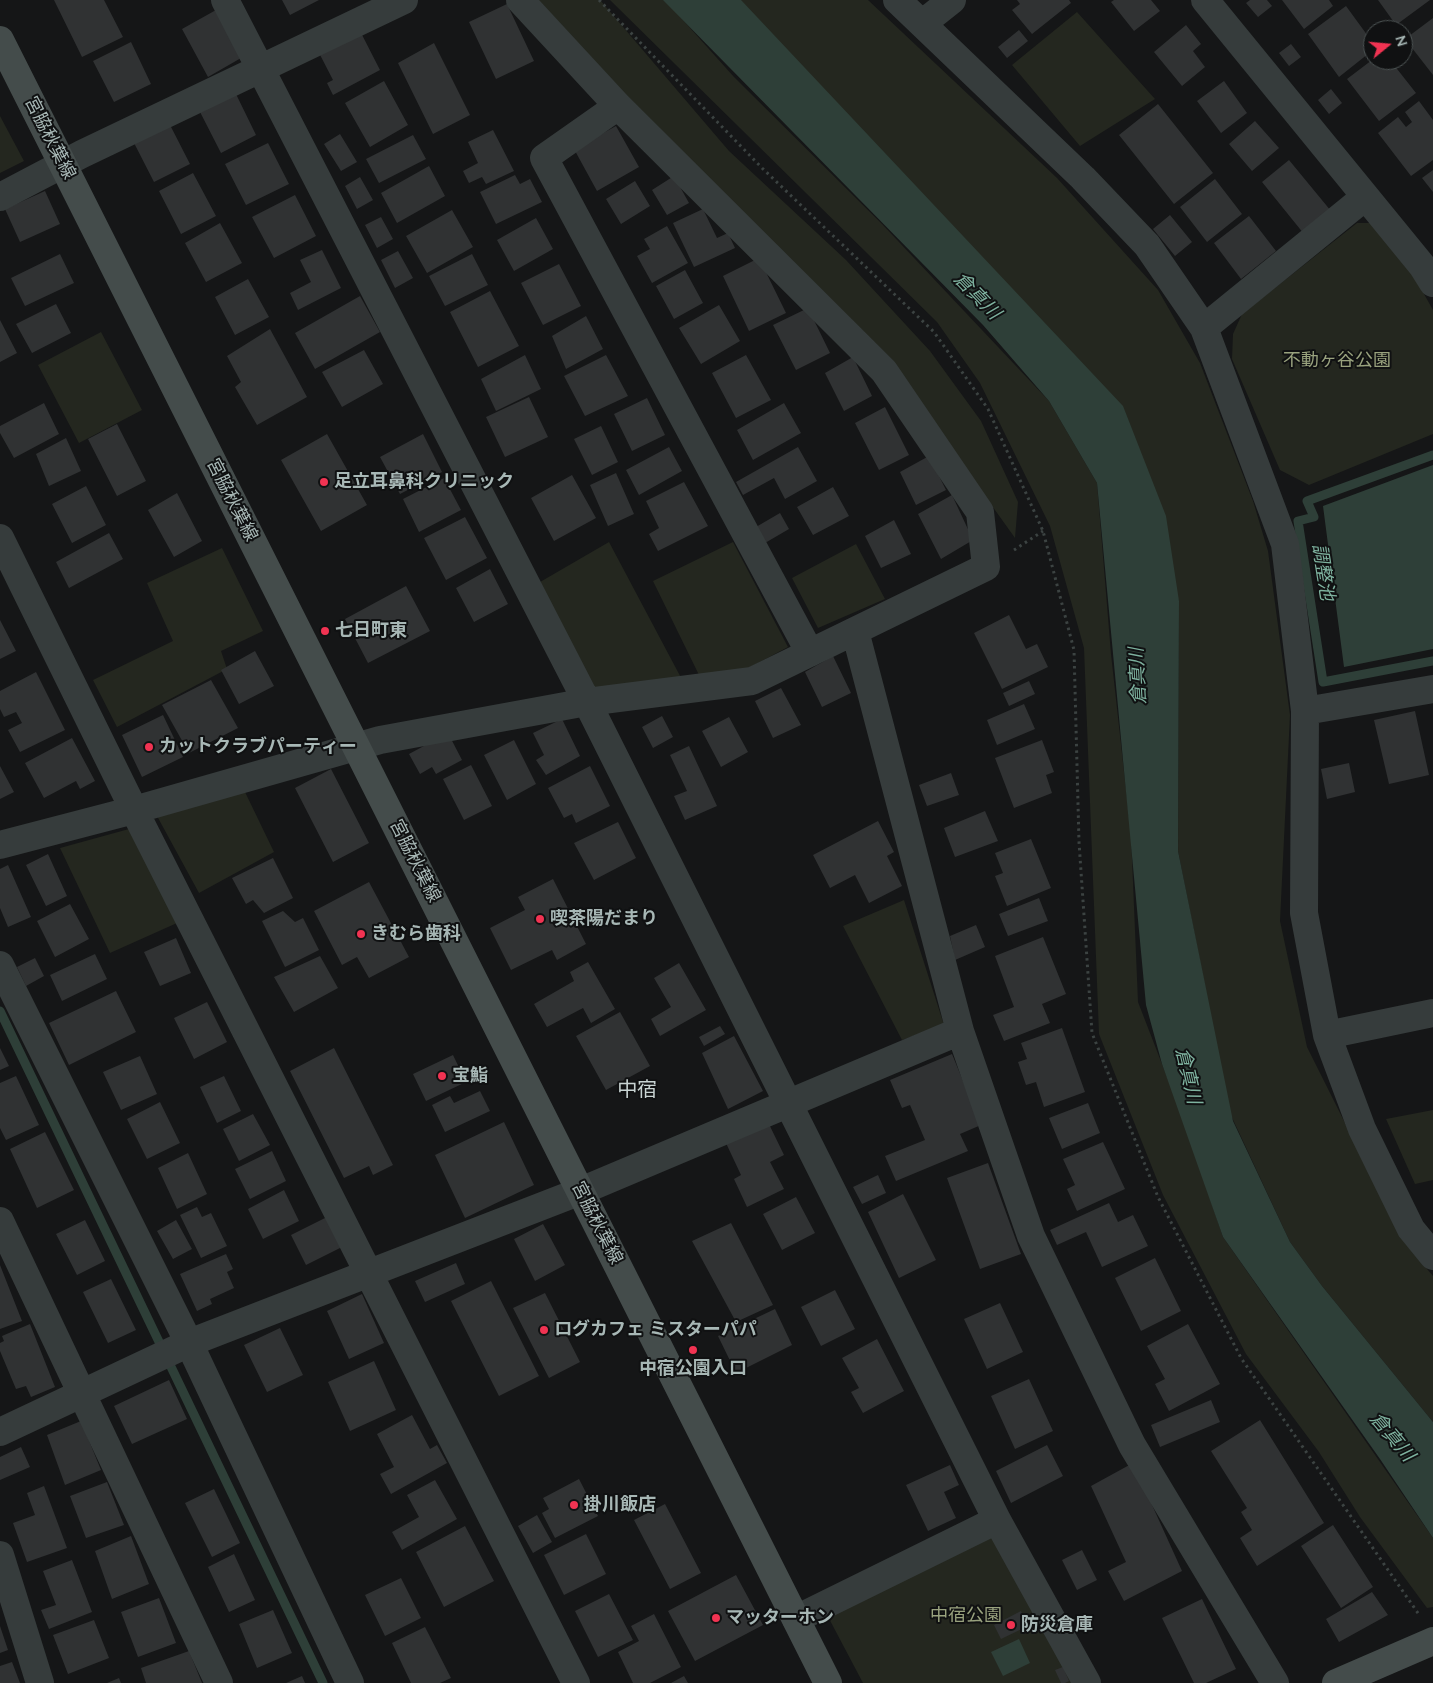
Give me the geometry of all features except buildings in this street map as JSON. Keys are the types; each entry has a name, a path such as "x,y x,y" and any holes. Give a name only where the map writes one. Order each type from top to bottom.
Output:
{"street":[{"path":"225,0 587,702 997,1520 1087,1683"},
{"path":"0,197 63,164 404,0"},
{"path":"0,845 134,810 356,745 587,702 752,681 986,567 980,512 884,371 618,106 520,0"},
{"path":"897,0 1083,178 1147,245 1204,328 1286,544 1306,710 1304,913 1327,1035 1362,1129 1411,1229 1433,1256"},
{"path":"923,23 952,0"},
{"path":"1205,0 1423,267 1433,283"},
{"name":"宮脇秋葉線","path":"0,40 828,1683"},
{"path":"618,106 544,158 810,653"},
{"path":"1204,328 1365,197"},
{"path":"0,538 134,810 576,1683"},
{"path":"855,631 960,1031 1031,1236 1132,1445 1275,1683"},
{"path":"1306,710 1433,689"},
{"path":"0,965 176,1349 350,1683"},
{"path":"1327,1035 1433,1013"},
{"path":"0,1432 176,1349 581,1191 960,1031"},
{"path":"0,1221 219,1683"},
{"path":"796,1619 997,1520"},
{"path":"0,1555 40,1683"},
{"path":"1336,1683 1433,1641"}],"path":[{"path":"599,0 762,168 934,332 988,410 1042,531 1074,650 1079,842 1092,1033 1158,1197 1240,1358 1420,1616"}],"green space":[{"path":"524,0 600,0 729,151 846,260 930,351 981,421 1018,502 1015,538 912,394"},
{"path":"610,0 665,0 734,77 882,224 1049,401 1097,483 1111,654 1131,835 1138,1002 1184,1121 1223,1237 1433,1538 1433,1607 1427,1608 1360,1517 1319,1452 1246,1354 1163,1195 1099,1034 1084,648 1050,526 980,383 937,322"},
{"path":"740,0 868,0 1057,178 1158,290 1200,363 1253,501 1268,551 1290,715 1280,921 1307,1047 1405,1243 1433,1276 1433,1422 1322,1286 1290,1242 1222,1096 1208,1002 1178,851 1179,601 989,267"},
{"path":"1077,12 1155,99 1080,146 1012,65"},
{"path":"0,116 24,161 0,173"},
{"name":"不動ヶ谷公園","path":"1357,223 1373,223 1410,269 1433,310 1433,434 1309,485 1280,470 1232,359 1233,334 1242,314"},
{"path":"101,332 142,410 79,443 38,365"},
{"path":"609,542 687,689 587,702 528,589"},
{"path":"733,542 788,647 743,671 699,675 653,581"},
{"path":"856,544 885,599 818,628 792,578"},
{"path":"222,548 263,631 221,651 227,669 117,727 93,680 173,641 147,583"},
{"path":"245,792 274,852 199,893 157,816"},
{"path":"129,829 177,923 110,953 60,848"},
{"path":"904,900 944,1025 902,1040 843,926"},
{"path":"1433,1110 1433,1180 1415,1184 1386,1119"},
{"name":"中宿公園","path":"993,1527 1081,1683 863,1683 825,1611"}],"water":[{"name":"倉真川","path":"663,0 741,0 1123,406 1166,516 1179,601 1178,851 1233,1121 1290,1242 1322,1286 1433,1422 1433,1538 1380,1459 1223,1237 1162,1064 1146,1005 1097,483 1049,401 983,325"},
{"path":"1433,465 1433,649 1344,667 1323,506"},
{"path":"1019,1639 1030,1663 1003,1676 991,1652"}],"waterway":[{"name":"調整池","path":"1433,455 1307,501 1314,517 1298,521 1323,682 1433,661"},
{"path":"0,1011 323,1683"}],"place":[{"name":"足立耳鼻科クリニック","path":"324,482"},
{"name":"七日町東","path":"325,631"},
{"name":"カットクラブパーティー","path":"149,747"},
{"name":"喫茶陽だまり","path":"540,919"},
{"name":"きむら歯科","path":"361,934"},
{"name":"宝鮨","path":"442,1076"},
{"name":"ログカフェ ミスターパパ","path":"544,1330"},
{"name":"中宿公園入口","path":"693,1350"},
{"name":"掛川飯店","path":"574,1505"},
{"name":"マッターホン","path":"716,1618"},
{"name":"防災倉庫","path":"1011,1625"}],"district":[{"name":"中宿","path":"637,1090"}]}
